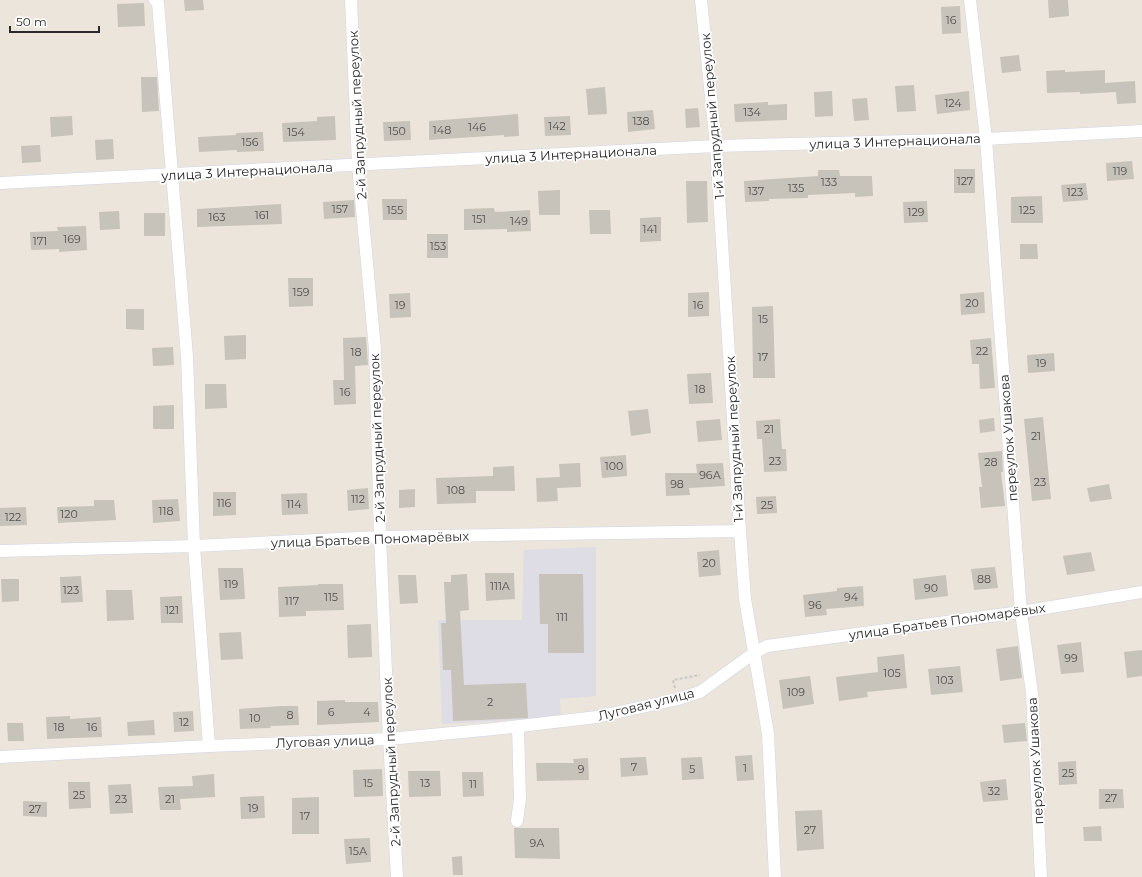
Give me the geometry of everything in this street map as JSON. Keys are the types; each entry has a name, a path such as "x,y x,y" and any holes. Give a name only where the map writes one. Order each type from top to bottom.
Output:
{"street":[{"path":"155,0 158,3 187,357 194,546 209,746"},
{"name":"2-й Запрудный переулок","path":"351,0 358,165 375,350 380,537 397,877"},
{"name":"1-й Запрудный переулок","path":"701,0 716,146 745,599 768,734 775,877"},
{"name":"переулок Ушакова","path":"970,0 986,139 1021,612 1032,693 1040,877"},
{"name":"улица 3 Интернационала","path":"0,183 716,146 986,139 1142,131"},
{"name":"улица Братьев Пономарёвых","path":"0,551 194,546 380,537 740,531"},
{"name":"улица Братьев Пономарёвых","path":"754,653 767,646 1021,612 1142,592"},
{"name":"Луговая улица","path":"0,757 209,746 389,739 596,717 678,699 700,692 754,653"},
{"path":"517,821 520,799 518,726"}],"path":[{"path":"678,699 673,680 700,675"}],"shaded area":[{"path":"596,547 596,696 560,699 561,717 442,724 438,620 522,620 524,550"}],"building":[{"path":"184,0 203,0 204,10 185,11"},
{"path":"1048,0 1068,0 1069,16 1049,18"},
{"path":"144,3 145,26 118,27 117,4"},
{"path":"960,6 961,33 942,34 941,7"},
{"path":"1019,55 1021,71 1002,73 1000,57"},
{"path":"1065,70 1065,72 1105,70 1105,83 1135,81 1136,103 1117,104 1116,92 1080,94 1080,92 1047,93 1046,71"},
{"path":"141,77 157,77 159,111 142,112"},
{"path":"914,85 916,111 897,112 895,86"},
{"path":"605,87 607,114 588,115 586,89"},
{"path":"832,91 833,116 815,117 814,92"},
{"path":"969,91 970,110 937,114 935,95"},
{"path":"867,98 869,120 854,121 852,99"},
{"path":"768,102 768,105 787,104 787,120 735,122 734,104"},
{"path":"698,108 700,127 686,128 685,109"},
{"path":"653,110 655,129 628,132 627,112"},
{"path":"518,114 519,136 504,137 504,135 429,140 429,121"},
{"path":"72,116 73,135 51,137 50,117"},
{"path":"335,116 336,140 283,142 282,123 317,121 317,117"},
{"path":"570,116 571,135 545,136 544,117"},
{"path":"410,121 411,140 384,141 383,122"},
{"path":"263,132 264,151 237,152 237,150 199,152 198,137"},
{"path":"113,139 114,159 96,160 95,140"},
{"path":"40,145 41,162 22,163 21,146"},
{"path":"1132,161 1134,179 1107,181 1106,163"},
{"path":"954,169 975,169 975,193 954,193"},
{"path":"818,170 839,170 840,176 872,176 873,196 855,197 855,193 808,195 808,198 769,199 769,201 745,202 744,181 818,176"},
{"path":"686,181 707,181 708,222 687,223"},
{"path":"1086,183 1088,200 1063,202 1061,185"},
{"path":"560,190 560,215 539,215 538,191"},
{"path":"1042,196 1043,223 1011,223 1011,197"},
{"path":"382,199 407,199 407,220 383,220"},
{"path":"354,200 355,217 324,219 323,202"},
{"path":"927,201 928,222 904,223 903,202"},
{"path":"281,204 282,224 197,227 197,209"},
{"path":"494,208 495,212 530,210 531,231 507,232 507,229 464,230 464,209"},
{"path":"589,210 610,210 611,234 590,234"},
{"path":"119,211 120,229 100,230 99,212"},
{"path":"144,213 165,213 165,236 144,236"},
{"path":"661,217 661,241 640,242 640,218"},
{"path":"86,226 87,250 59,252 59,249 31,250 30,232 58,231 57,227"},
{"path":"427,234 448,234 448,258 427,258"},
{"path":"1020,244 1037,244 1038,259 1020,259"},
{"path":"288,278 313,278 313,306 289,307"},
{"path":"709,292 709,316 688,317 688,293"},
{"path":"984,292 985,313 961,315 960,294"},
{"path":"410,293 411,317 390,318 389,294"},
{"path":"773,306 775,378 753,378 752,307"},
{"path":"126,309 144,309 144,330 126,329"},
{"path":"246,335 246,359 225,360 224,336"},
{"path":"366,337 368,365 355,366 356,404 334,405 333,380 344,380 343,338"},
{"path":"991,338 995,388 980,389 979,364 972,364 970,340"},
{"path":"173,347 174,365 153,366 152,348"},
{"path":"1054,353 1055,371 1028,373 1027,355"},
{"path":"711,373 713,403 689,404 687,374"},
{"path":"205,384 226,384 227,408 205,409"},
{"path":"174,405 174,429 153,429 153,406"},
{"path":"648,409 651,433 631,436 628,411"},
{"path":"1043,417 1051,499 1032,501 1024,419"},
{"path":"994,418 995,431 980,433 979,420"},
{"path":"720,419 722,440 698,442 696,421"},
{"path":"780,419 782,449 786,449 787,471 764,472 762,439 757,439 756,421"},
{"path":"1002,451 1003,472 1001,472 1005,506 981,508 979,487 982,487 978,453"},
{"path":"626,455 627,476 602,478 600,457"},
{"path":"580,463 581,487 557,488 558,501 537,502 536,478 560,477 559,464"},
{"path":"723,463 725,486 689,488 690,495 666,496 665,473 697,473 696,464"},
{"path":"514,466 515,491 476,491 476,503 437,504 436,478 493,476 493,467"},
{"path":"1109,484 1112,499 1090,502 1087,488"},
{"path":"368,488 369,509 348,511 347,490"},
{"path":"415,489 415,507 399,508 399,490"},
{"path":"213,492 236,492 236,515 213,516"},
{"path":"307,493 308,514 282,515 281,494"},
{"path":"776,496 777,513 757,514 756,497"},
{"path":"178,499 180,521 153,523 152,500"},
{"path":"94,500 114,500 116,520 58,523 57,507 94,506"},
{"path":"26,507 27,525 0,526 0,508"},
{"path":"719,550 721,575 699,577 697,552"},
{"path":"1091,552 1095,571 1067,575 1063,556"},
{"path":"995,567 998,588 974,590 971,569"},
{"path":"218,568 243,568 245,599 220,600"},
{"path":"485,573 514,573 515,599 486,601"},
{"path":"467,574 469,610 460,611 464,685 526,683 528,718 453,721 451,670 443,670 441,623 446,623 444,582 451,582 451,575"},
{"path":"539,574 583,574 584,653 548,653 548,624 540,624"},
{"path":"398,575 416,575 418,603 400,604"},
{"path":"946,575 948,596 915,600 913,579"},
{"path":"81,576 83,602 61,603 60,577"},
{"path":"1,579 19,579 19,601 2,602"},
{"path":"343,584 344,610 306,611 306,616 279,617 278,587"},
{"path":"863,586 864,606 826,609 827,615 805,617 803,595 837,591 837,588"},
{"path":"106,590 132,590 134,620 107,621"},
{"path":"182,596 183,623 161,623 160,597"},
{"path":"371,624 372,657 348,658 347,625"},
{"path":"241,632 243,659 221,660 219,633"},
{"path":"1081,642 1084,672 1061,674 1057,645"},
{"path":"1018,646 1022,678 1000,681 996,649"},
{"path":"1142,650 1142,676 1127,678 1124,652"},
{"path":"904,654 907,688 867,692 868,697 839,701 836,677 878,672 877,657"},
{"path":"960,666 963,692 931,695 928,669"},
{"path":"810,676 814,704 783,709 779,680"},
{"path":"345,700 345,702 378,702 379,722 317,725 317,701"},
{"path":"298,706 299,725 240,729 239,709"},
{"path":"193,711 194,731 174,732 173,712"},
{"path":"70,716 70,719 101,717 102,737 47,739 46,717"},
{"path":"154,720 155,735 128,736 127,722"},
{"path":"7,723 23,723 24,741 8,741"},
{"path":"1025,723 1027,741 1004,743 1002,725"},
{"path":"752,755 754,780 737,781 735,756"},
{"path":"646,757 648,775 621,777 620,758"},
{"path":"702,757 704,779 682,780 681,758"},
{"path":"588,758 589,780 537,781 536,763 574,763 573,759"},
{"path":"1076,761 1077,784 1059,785 1058,762"},
{"path":"382,769 383,796 354,797 353,770"},
{"path":"408,771 440,771 441,796 409,797"},
{"path":"462,772 483,772 484,796 463,797"},
{"path":"214,774 215,797 180,799 181,810 160,810 158,787 193,786 192,776"},
{"path":"1006,779 1008,800 983,802 980,782"},
{"path":"68,782 90,782 91,808 69,809"},
{"path":"131,784 133,813 110,814 108,785"},
{"path":"1099,789 1123,789 1124,808 1099,809"},
{"path":"264,796 265,818 241,819 240,797"},
{"path":"319,797 319,834 292,834 292,798"},
{"path":"23,801 47,802 47,817 23,816"},
{"path":"822,810 824,849 797,851 795,811"},
{"path":"1101,826 1102,841 1084,841 1083,827"},
{"path":"514,828 559,828 560,859 515,858"},
{"path":"370,838 371,862 346,864 344,839"},
{"path":"462,856 463,875 453,875 452,857"}]}
